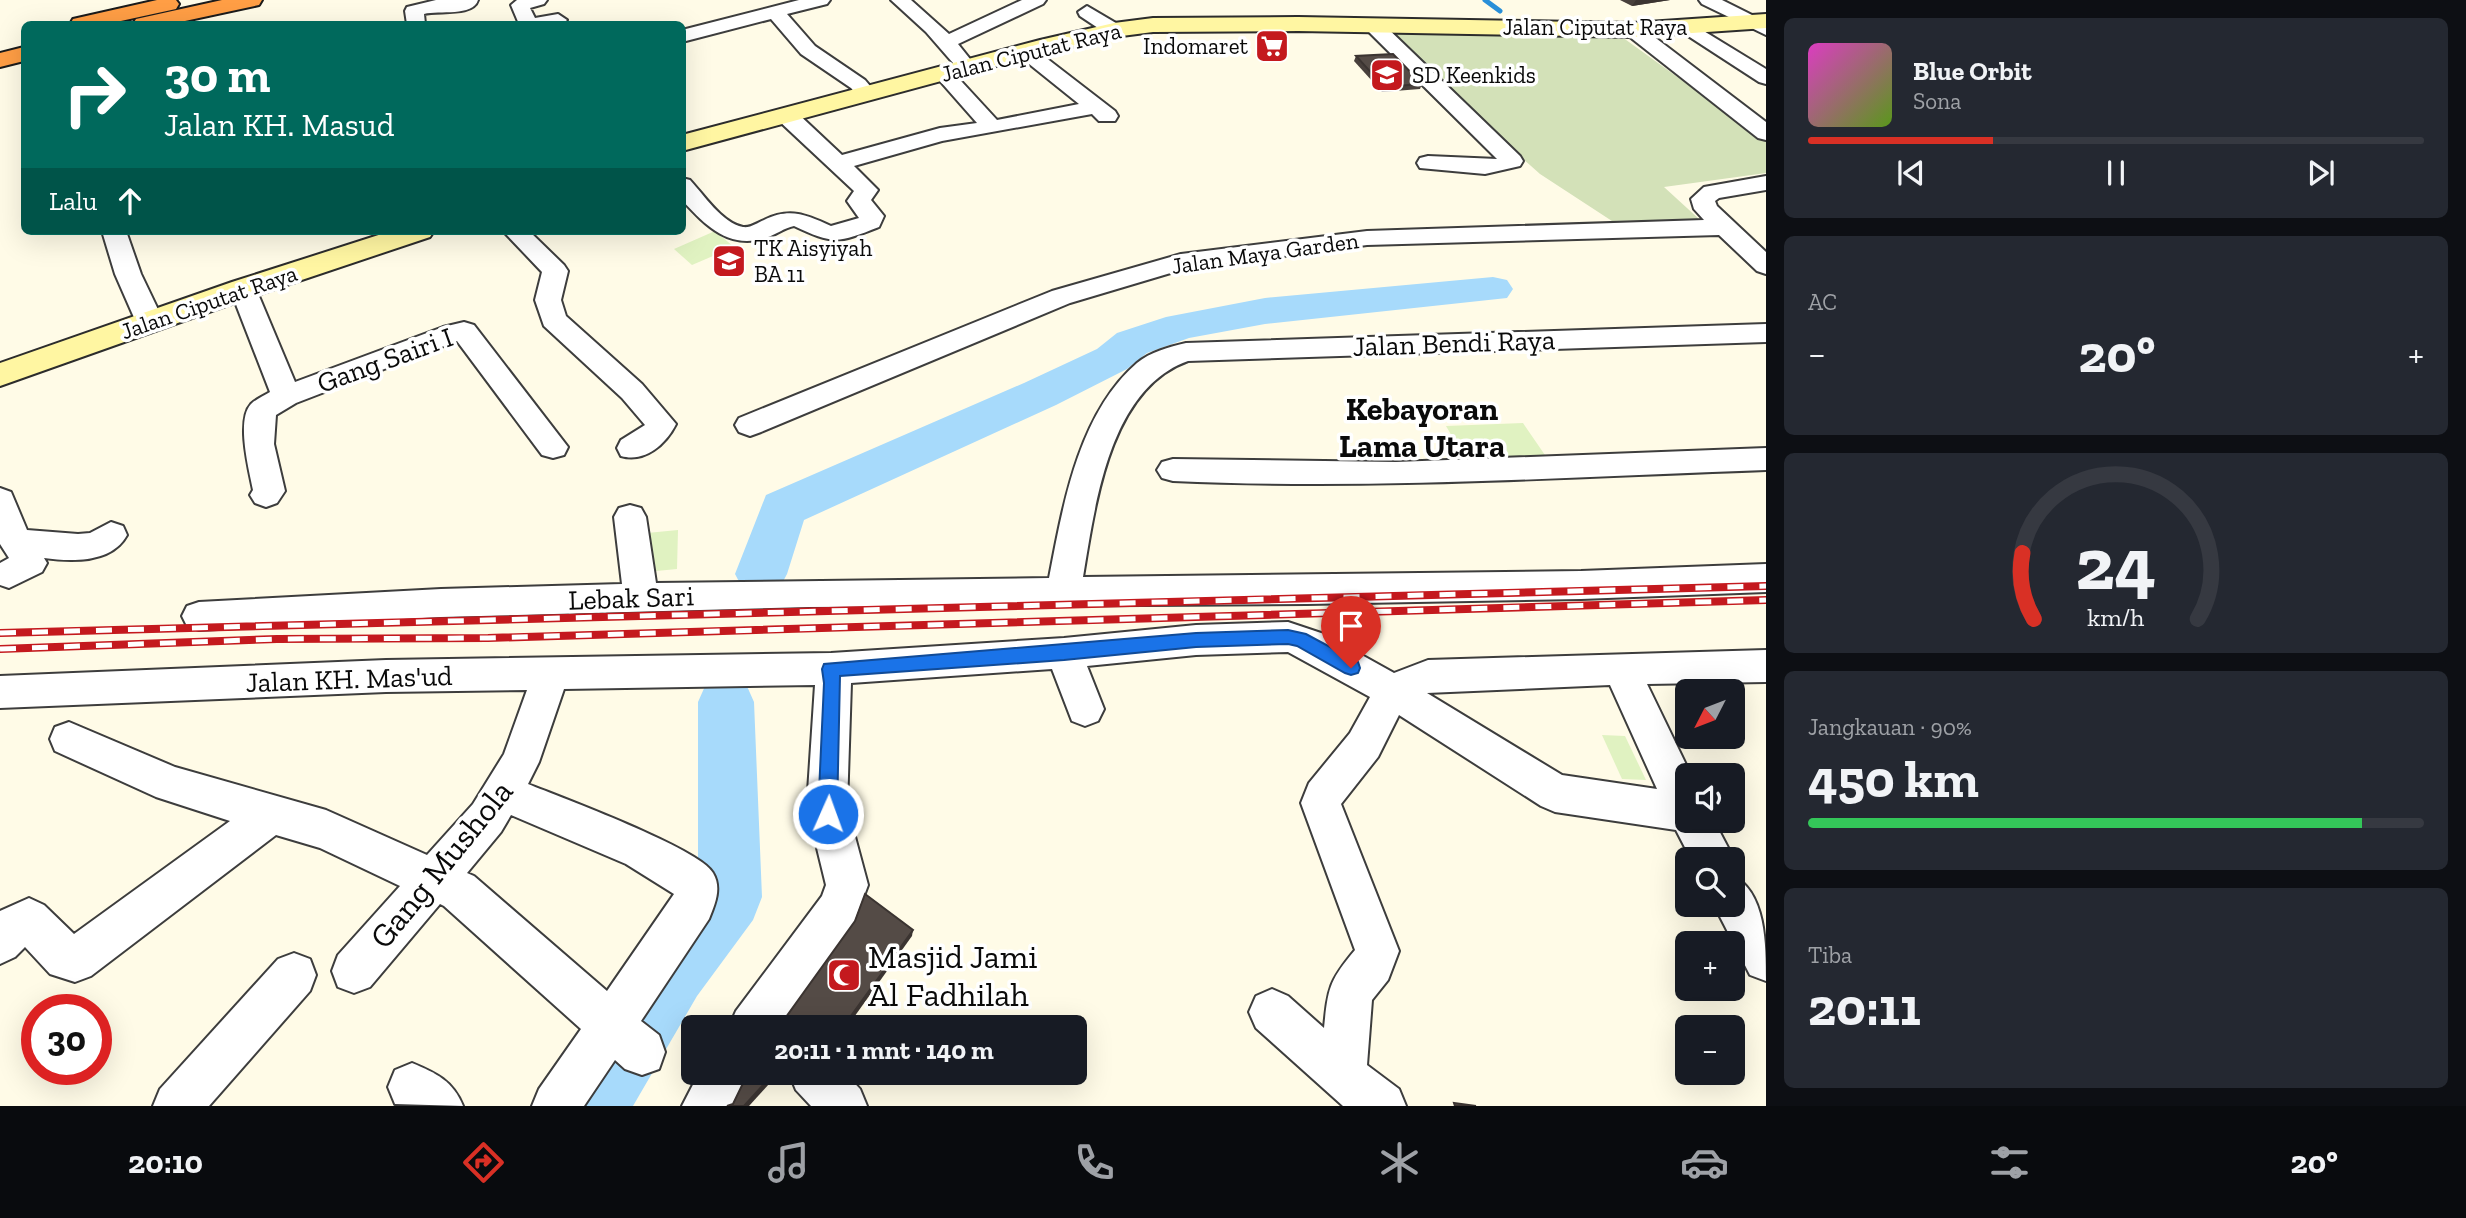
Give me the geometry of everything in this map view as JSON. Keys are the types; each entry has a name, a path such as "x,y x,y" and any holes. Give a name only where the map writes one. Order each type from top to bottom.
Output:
{"highway":[{"path":"94,21 185,0"},
{"path":"157,21 251,0"},
{"path":"0,44 21,39"},
{"path":"0,60 21,55"}],"main road":[{"path":"1490,6 1553,28"},
{"name":"Jalan Ciputat Raya","path":"686,142 1025,51 1114,30 1153,24 1633,30 1761,24"},
{"name":"Jalan Ciputat Raya","path":"0,375 243,289 408,235"}],"street":[{"path":"415,21 412,13 414,11 438,5 462,6 469,3 469,0"},
{"path":"527,21 520,5 538,0"},
{"path":"686,35 821,0"},
{"path":"900,0 947,42 966,66"},
{"path":"947,42 1011,4 1037,0"},
{"path":"1708,0 1761,24"},
{"path":"1087,12 1114,30"},
{"path":"776,13 808,50 858,84 866,93"},
{"path":"552,21 558,20"},
{"path":"1374,26 1512,161 1507,165 1490,166 1428,163"},
{"path":"1689,28 1766,78"},
{"path":"1633,30 1766,133"},
{"path":"839,163 940,135 1102,111 1025,51"},
{"path":"943,73 988,121 989,128"},
{"path":"686,189 714,220 741,236 752,235 788,219 803,220 825,233 834,234 870,222 872,216 859,201 866,190 786,115"},
{"path":"1766,183 1712,192 1703,200 1706,209 1766,266"},
{"name":"Jalan Maya Garden","path":"750,425 1061,298 1181,262 1367,238 1725,228"},
{"path":"115,235 128,274 150,323"},
{"path":"519,235 555,271 548,300 554,320 632,391 661,424 656,435 632,448"},
{"name":"Gang Sairi I","path":"243,289 286,396"},
{"name":"Gang Sairi I","path":"266,495 269,491 259,444 262,410 286,396 464,331 553,447"},
{"name":"Jalan Bendi Raya","path":"1063,592 1077,521 1100,442 1120,399 1147,370 1186,352 1766,333"},
{"path":"1174,470 1244,475 1342,474 1518,470 1766,459"},
{"path":"0,500 15,541 30,563 9,574"},
{"path":"631,517 641,598"},
{"path":"15,541 84,547 111,535"},
{"name":"Lebak Sari","path":"199,616 441,604 809,593 1133,592 1581,585 1766,578"},
{"name":"Jalan KH. Mas'ud","path":"0,692 386,676 831,669 1064,653 1196,640 1288,637 1311,645 1392,691"},
{"path":"1064,653 1085,709"},
{"path":"1342,1076 1350,991 1357,979 1372,964 1377,951 1321,803 1323,796 1368,738 1392,691 1428,676 1766,666"},
{"path":"766,1015 838,910 847,885 827,807 833,683 831,669"},
{"path":"1621,669 1675,786"},
{"name":"Gang Mushola","path":"354,971 487,818 520,762 551,675"},
{"path":"1392,691 1556,793 1675,810"},
{"path":"69,739 170,784 326,830 460,891 625,1038"},
{"path":"503,793 641,850 697,884 694,904 625,1038 556,1106"},
{"path":"0,942 15,926 29,920 66,958 75,960 271,814"},
{"path":"1743,917 1766,959"},
{"path":"177,1106 294,975"},
{"path":"1272,1012 1342,1076 1382,1106"},
{"path":"706,1106 719,1085"},
{"path":"824,1085 843,1106"}],"green space":[{"path":"1388,29 1622,37 1766,141 1766,173 1664,187 1699,219 1612,221 1540,174 1452,96"},
{"path":"715,231 734,247 692,265 674,249"},
{"path":"1523,423 1547,458 1467,462 1446,426"},
{"path":"678,530 677,569 646,572 647,533"},
{"path":"1602,735 1625,736 1646,780 1622,779"}],"building":[{"name":"SD Keenkids","path":"1393,54 1422,84 1384,87 1356,56"},
{"name":"Masjid Jami Al Fadhilah","path":"865,894 913,930 852,1015 787,1015 855,921"},
{"path":"742,1085 763,1085 744,1106 727,1106 733,1104"},
{"path":"1454,1103 1476,1106 1455,1106"}],"waterway":[{"path":"1485,0 1500,11"},
{"path":"761,574 783,508 1040,394 1112,359 1132,343 1181,326 1265,311 1493,289"},
{"path":"592,1106 673,972 730,897 726,702"}],"railway":[{"path":"0,633 1766,586"},
{"path":"0,649 277,639 488,638 1766,600"}],"place":[{"name":"Indomaret","path":"1272,46"},
{"name":"SD Keenkids","path":"1387,75"},
{"name":"TK Aisyiyah BA 11","path":"729,261"},
{"name":"Masjid Jami Al Fadhilah","path":"844,975"}],"district":[{"name":"Kebayoran Lama Utara","path":"1422,428"}],"route":[{"path":"828,814 833,683 831,669 872,664 1064,653 1196,640 1288,637 1300,639 1351,668"}]}
